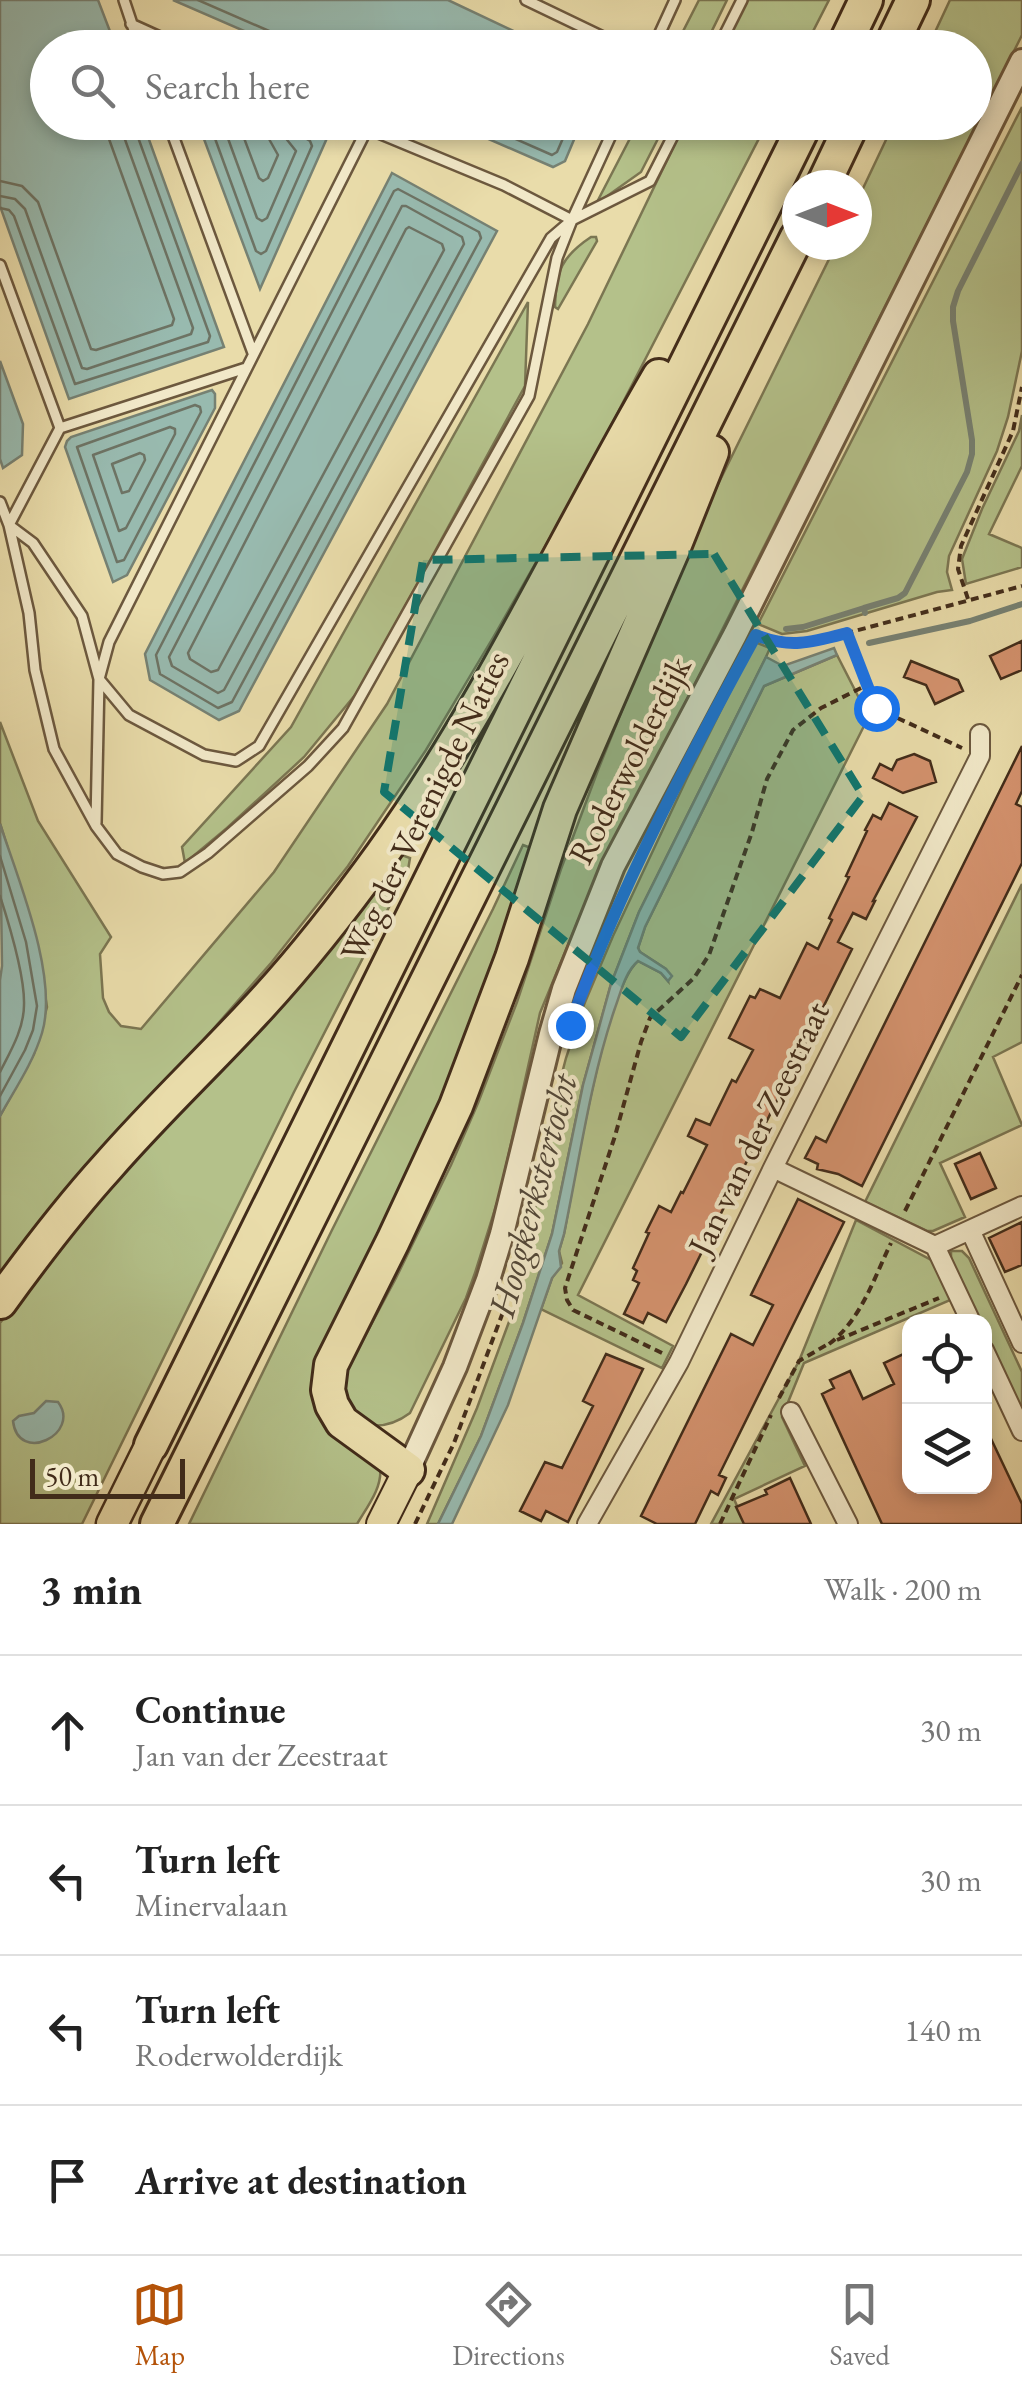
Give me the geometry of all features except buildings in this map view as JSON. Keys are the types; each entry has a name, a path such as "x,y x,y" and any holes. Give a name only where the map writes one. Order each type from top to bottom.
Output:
{"highway":[{"path":"852,30 866,0"},
{"path":"899,30 914,0"},
{"path":"0,1302 64,1216 256,1010 384,852 452,750 606,466 796,140"},
{"name":"Weg der Verenigde Naties","path":"112,1524 797,140"},
{"path":"830,170 844,140"},
{"path":"157,1524 786,260"},
{"path":"408,1470 342,1422 328,1390 331,1365 456,1106 512,958 560,809 674,548 788,260"}],"main road":[{"name":"Roderwolderdijk","path":"382,1524 408,1470"}],"street":[{"name":"Roderwolderdijk","path":"992,121 1022,61"},
{"name":"Roderwolderdijk","path":"408,1470 467,1338 488,1280 555,1018 613,866 735,635 982,140"},
{"name":"Jan van der Zeestraat","path":"588,1524 680,1362 980,756 980,734"},
{"path":"773,1168 935,1246 968,1314"},
{"path":"935,1246 1022,1206"},
{"path":"970,1232 1022,1343"},
{"path":"992,1367 1022,1432"},
{"path":"791,1412 848,1524"}],"lane":[{"path":"124,0 134,30"},
{"path":"526,0 588,30"},
{"path":"662,30 676,0"},
{"path":"727,30 742,0"},
{"path":"132,24 145,30"},
{"path":"175,140 253,353"},
{"path":"96,826 99,678 109,642 361,140"},
{"path":"393,140 504,186 572,220"},
{"path":"0,502 9,526 28,614 35,670 54,748 96,826 116,854 163,874 180,872 208,853 308,766 343,728 528,396 557,258 609,140"},
{"path":"9,526 33,543 82,616 99,678 129,715 204,754 236,761 259,746 551,238 572,220 650,182 671,140"},
{"path":"0,265 60,428"},
{"path":"9,526 60,428 246,368"}],"path":[{"path":"968,599 958,569 961,546 1014,431 1022,387"},
{"path":"756,635 776,643 802,643 1022,586"},
{"path":"847,633 876,708 980,756"},
{"path":"680,1362 574,1310 565,1288 650,1018 694,978 709,954 767,779 794,730 821,708 867,685"},
{"path":"829,1344 854,1319 1022,974"},
{"path":"415,1524 454,1444 516,1270"},
{"path":"720,1524 799,1361 829,1344 957,1290"}],"highlighted area":[{"path":"714,554 863,796 681,1037 384,792 423,560"}],"green space":[{"path":"699,0 727,0 712,30 684,30"},
{"path":"748,0 829,0 814,30 732,30"},
{"path":"950,0 1022,0 1022,35 992,95 992,30 936,30"},
{"path":"1022,107 1022,351 997,451 949,556 947,572 952,590 807,631 782,634 758,624"},
{"path":"629,140 657,140 641,172 596,204"},
{"path":"677,140 758,140 583,480 426,750 348,866 271,963 187,1059 118,1129 0,1275 0,1116 34,1054 47,1007 36,939 0,823 0,722 38,821 111,937 100,954 103,998 109,1012 121,1026 141,1029 274,872 387,704 588,324"},
{"path":"886,140 969,140 589,894 540,1013 500,1193 466,1298 410,1413 386,1425 359,1423 344,1400 342,1379 396,1278 478,1103 598,770 690,541 829,260 872,260 872,170"},
{"path":"591,237 597,241 558,309 556,294 562,266"},
{"path":"528,302 525,386 360,689 304,757 185,863 182,847 291,727"},
{"path":"1022,415 1022,466 989,534 1022,548 1022,567 966,584 962,559 1019,431"},
{"path":"755,642 770,648 639,912 611,984 583,1085 552,1234 481,1436 438,1524 427,1524 477,1408 516,1303 550,1119 583,1007 687,778"},
{"path":"837,655 868,718 578,1295 673,1346 662,1368 541,1309 562,1263 559,1251 603,1046 614,1008 638,961 668,981 666,969 638,948 764,686"},
{"path":"523,845 539,851 489,998 318,1375 380,1467 373,1497 357,1524 189,1524 332,1230"},
{"path":"399,854 410,858 408,870 82,1524 0,1524 0,1323 78,1221"},
{"path":"1022,884 1022,1042 993,1057 1022,1125 940,1163 965,1217 927,1231 865,1202"},
{"path":"856,1220 933,1261 955,1298 918,1314 902,1314 902,1321 804,1363 782,1417 805,1466 734,1499 745,1524 711,1524 799,1361"},
{"path":"951,1251 962,1251 969,1258 1022,1372 1022,1413 992,1349 992,1314 975,1314 951,1264"}],"water":[{"path":"0,0 98,0 109,30 30,30 30,140 149,140 224,347 69,399 0,206"},
{"path":"173,0 448,0 511,30 242,30"},
{"path":"204,140 326,140 260,289"},
{"path":"491,140 574,140 565,161 553,167"},
{"path":"392,173 497,231 239,711 219,720 150,680 145,654"},
{"path":"0,361 23,424 22,455 3,468 0,459"},
{"path":"212,390 215,408 127,575 113,582 65,447 67,441"},
{"path":"834,648 837,655 764,686 645,927 640,952 672,976 668,981 638,961 624,983 592,1092 559,1251 561,1267 552,1278 508,1405 452,1524 438,1524 481,1436 523,1323 552,1234 583,1085 611,984 639,912 766,657 783,666"},
{"path":"0,824 34,928 46,1010 34,1055 0,1116 2,966"},
{"path":"46,1401 58,1402 62,1425 46,1440 26,1441 17,1434 13,1421 34,1413"}],"waterway":[{"path":"865,613 864,608 905,593 967,472 972,440 953,307 1022,164"},
{"name":"Hoogkerkstertocht","path":"869,643 970,621 1022,604"},
{"path":"786,629 864,608"}],"route":[{"path":"570,1025 617,906 756,635 776,643 802,643 847,633 876,708"}]}
